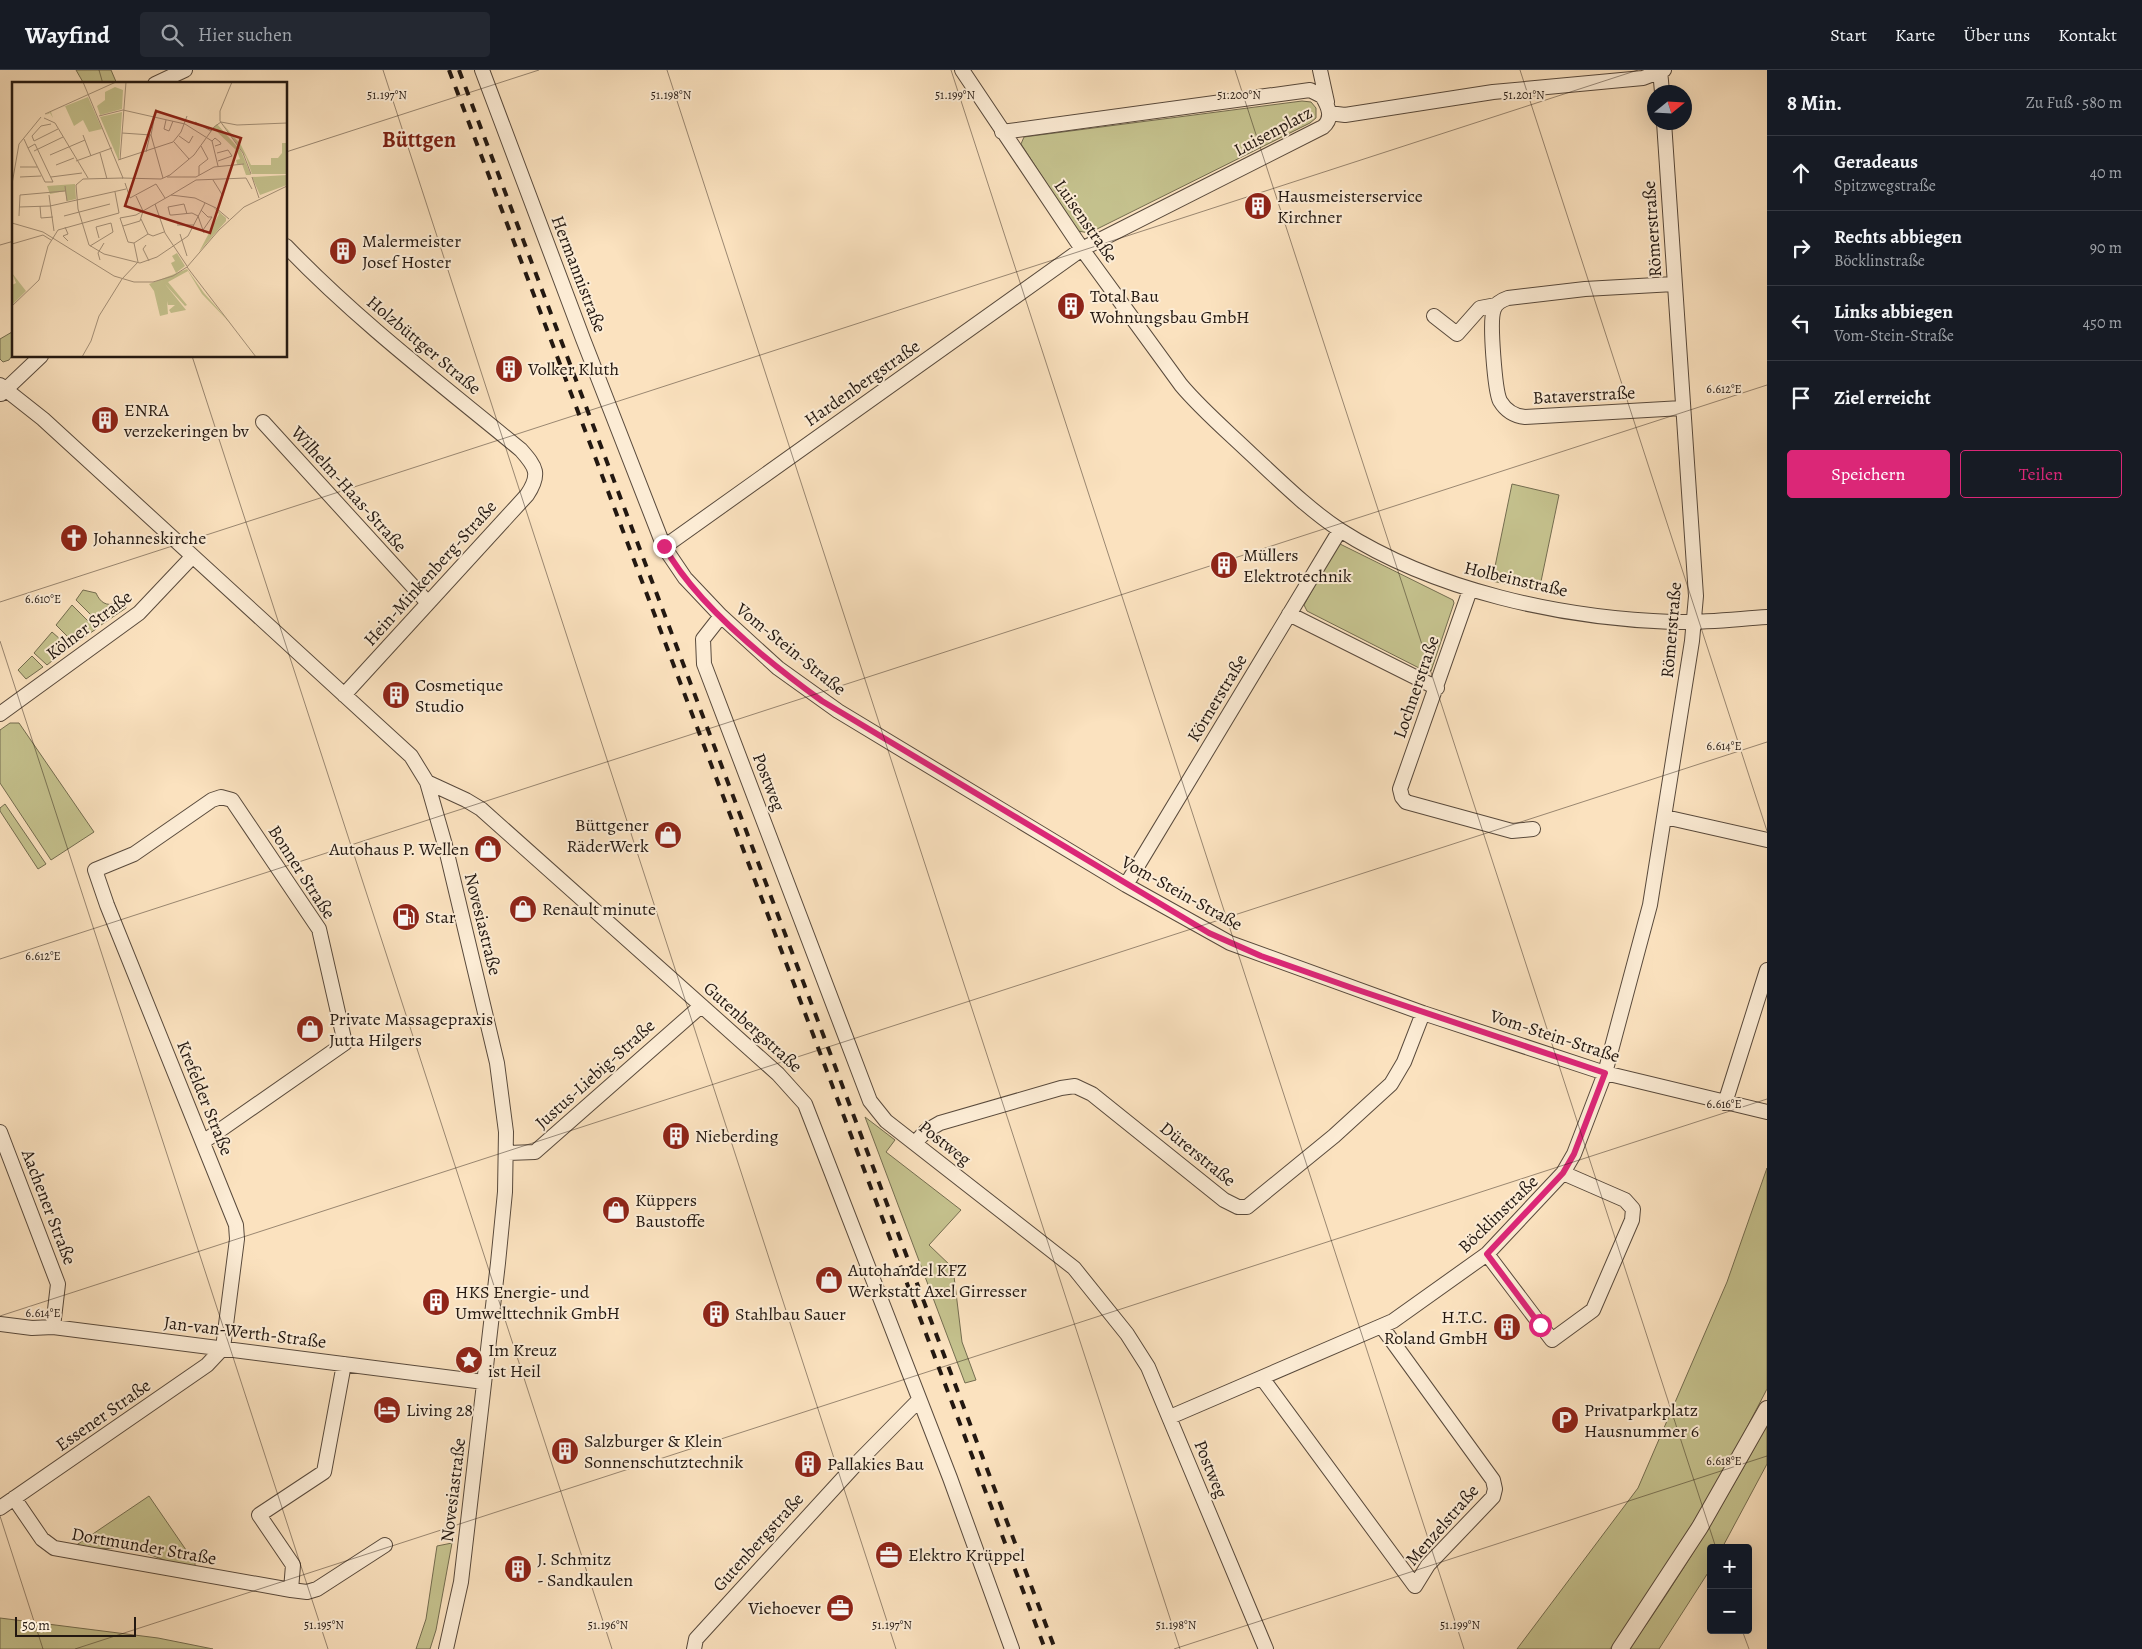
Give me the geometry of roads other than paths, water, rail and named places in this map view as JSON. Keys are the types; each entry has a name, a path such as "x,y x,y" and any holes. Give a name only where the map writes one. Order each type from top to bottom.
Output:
{"street":[{"path":"159,82 185,70"},
{"name":"Hermannistraße","path":"482,70 586,348 664,546"},
{"name":"Luisenstraße","path":"962,70 1082,249 1188,394 1278,479 1340,530"},
{"path":"1320,70 1330,113 1345,115 1493,92 1643,78 1662,71 1662,85"},
{"name":"Luisenplatz","path":"1002,132 1310,90 1322,96 1330,113 1327,124 1082,249"},
{"name":"Römerstraße","path":"1605,1073 1643,939 1665,817 1694,622 1696,596 1664,130"},
{"name":"Holzbüttger Straße","path":"288,248 315,276 426,372 521,450 531,461 536,472"},
{"name":"Hardenbergstraße","path":"664,546 1082,249"},
{"path":"1434,316 1456,334 1480,308 1496,305 1508,298 1549,293 1674,284"},
{"name":"Bataverstraße","path":"1496,305 1492,325 1497,393 1505,408 1514,415 1535,416 1682,408"},
{"path":"2,389 39,358"},
{"name":"Novesiastraße","path":"2,389 192,557 411,756 427,782 445,844 497,1060 504,1110 506,1153 503,1210 461,1582 446,1649"},
{"name":"Wilhelm-Haas-Straße","path":"263,422 428,603"},
{"name":"Hein-Minkenberg-Straße","path":"344,695 527,494 535,483 536,472"},
{"name":"Holbeinstraße","path":"1340,530 1412,567 1470,590 1539,606 1653,621 1694,622 1767,617"},
{"name":"Körnerstraße","path":"1126,885 1340,530"},
{"name":"Vom-Stein-Straße","path":"664,546 685,578 721,616 778,668 822,701 1126,885 1230,943 1422,1013 1605,1073 1767,1112"},
{"name":"Kölner Straße","path":"0,714 139,613 192,557"},
{"name":"Lochnerstraße","path":"1470,590 1400,789 1402,797 1406,802 1512,831 1533,829"},
{"path":"1289,614 1437,688"},
{"name":"Postweg","path":"721,616 704,639 704,664 866,1093 880,1115 1081,1274 1138,1349 1170,1418 1266,1649"},
{"name":"Gutenbergstraße","path":"427,782 466,800 481,810 778,1074 805,1104 813,1119 950,1478 1012,1649"},
{"name":"Bonner Straße","path":"95,870 134,854 212,800 221,797 232,800 319,929 345,1043 203,1142"},
{"path":"1665,817 1767,840"},
{"name":"Krefelder Straße","path":"95,870 106,905 238,1231 223,1348"},
{"path":"1726,1103 1767,970"},
{"name":"Justus-Liebig-Straße","path":"506,1153 535,1152 700,1006"},
{"name":"Dürerstraße","path":"915,1143 926,1132 940,1124 1061,1088 1075,1086 1088,1091 1100,1099 1224,1200 1238,1207 1247,1207 1334,1136 1391,1084 1404,1062 1422,1013"},
{"name":"Böcklinstraße","path":"1170,1418 1382,1327 1487,1254 1563,1173 1574,1154 1605,1073"},
{"name":"Aachener Straße","path":"0,1132 58,1284 53,1327"},
{"path":"1487,1254 1552,1340 1593,1310 1632,1220 1633,1209 1625,1200 1563,1173"},
{"name":"Jan-van-Werth-Straße","path":"0,1324 32,1328 53,1327 484,1382"},
{"name":"Menzelstraße","path":"1262,1378 1415,1586 1424,1570 1493,1497 1496,1489 1493,1480 1382,1327"},
{"name":"Essener Straße","path":"0,1508 207,1365 223,1348"},
{"path":"291,1590 293,1565 259,1515 324,1472 344,1364"},
{"name":"Gutenbergstraße","path":"694,1649 696,1639 856,1463 919,1400"},
{"path":"1620,1649 1700,1527 1767,1409"},
{"name":"Dortmunder Straße","path":"14,1498 42,1539 54,1548 291,1590 307,1592 318,1589 385,1545"}],"railway":[{"path":"449,70 1045,1649"},
{"path":"459,70 1055,1649"}],"place":[{"name":"Hausmeisterservice Kirchner","path":"1258,206"},
{"name":"Malermeister Josef Hoster","path":"343,251"},
{"name":"Total Bau Wohnungsbau GmbH","path":"1071,306"},
{"name":"Volker Kluth","path":"509,369"},
{"name":"ENRA verzekeringen bv","path":"105,420"},
{"name":"Johanneskirche","path":"74,538"},
{"name":"Müllers Elektrotechnik","path":"1224,565"},
{"name":"Cosmetique Studio","path":"396,695"},
{"name":"Büttgener RäderWerk","path":"668,835"},
{"name":"Autohaus P. Wellen","path":"488,849"},
{"name":"Renault minute","path":"523,909"},
{"name":"Star","path":"406,917"},
{"name":"Private Massagepraxis Jutta Hilgers","path":"310,1029"},
{"name":"Nieberding","path":"676,1136"},
{"name":"Küppers Baustoffe","path":"616,1210"},
{"name":"Autohandel KFZ Werkstatt Axel Girresser","path":"829,1280"},
{"name":"HKS Energie- und Umwelttechnik GmbH","path":"436,1302"},
{"name":"Stahlbau Sauer","path":"716,1314"},
{"name":"H.T.C. Roland GmbH","path":"1507,1327"},
{"name":"Im Kreuz ist Heil","path":"469,1360"},
{"name":"Living 28","path":"387,1410"},
{"name":"Privatparkplatz Hausnummer 6","path":"1565,1420"},
{"name":"Salzburger & Klein Sonnenschutztechnik","path":"565,1451"},
{"name":"Pallakies Bau","path":"808,1464"},
{"name":"Elektro Krüppel","path":"889,1555"},
{"name":"J. Schmitz - Sandkaulen","path":"518,1569"},
{"name":"Viehoever","path":"840,1608"}],"district":[{"name":"Büttgen","path":"419,140"}]}
